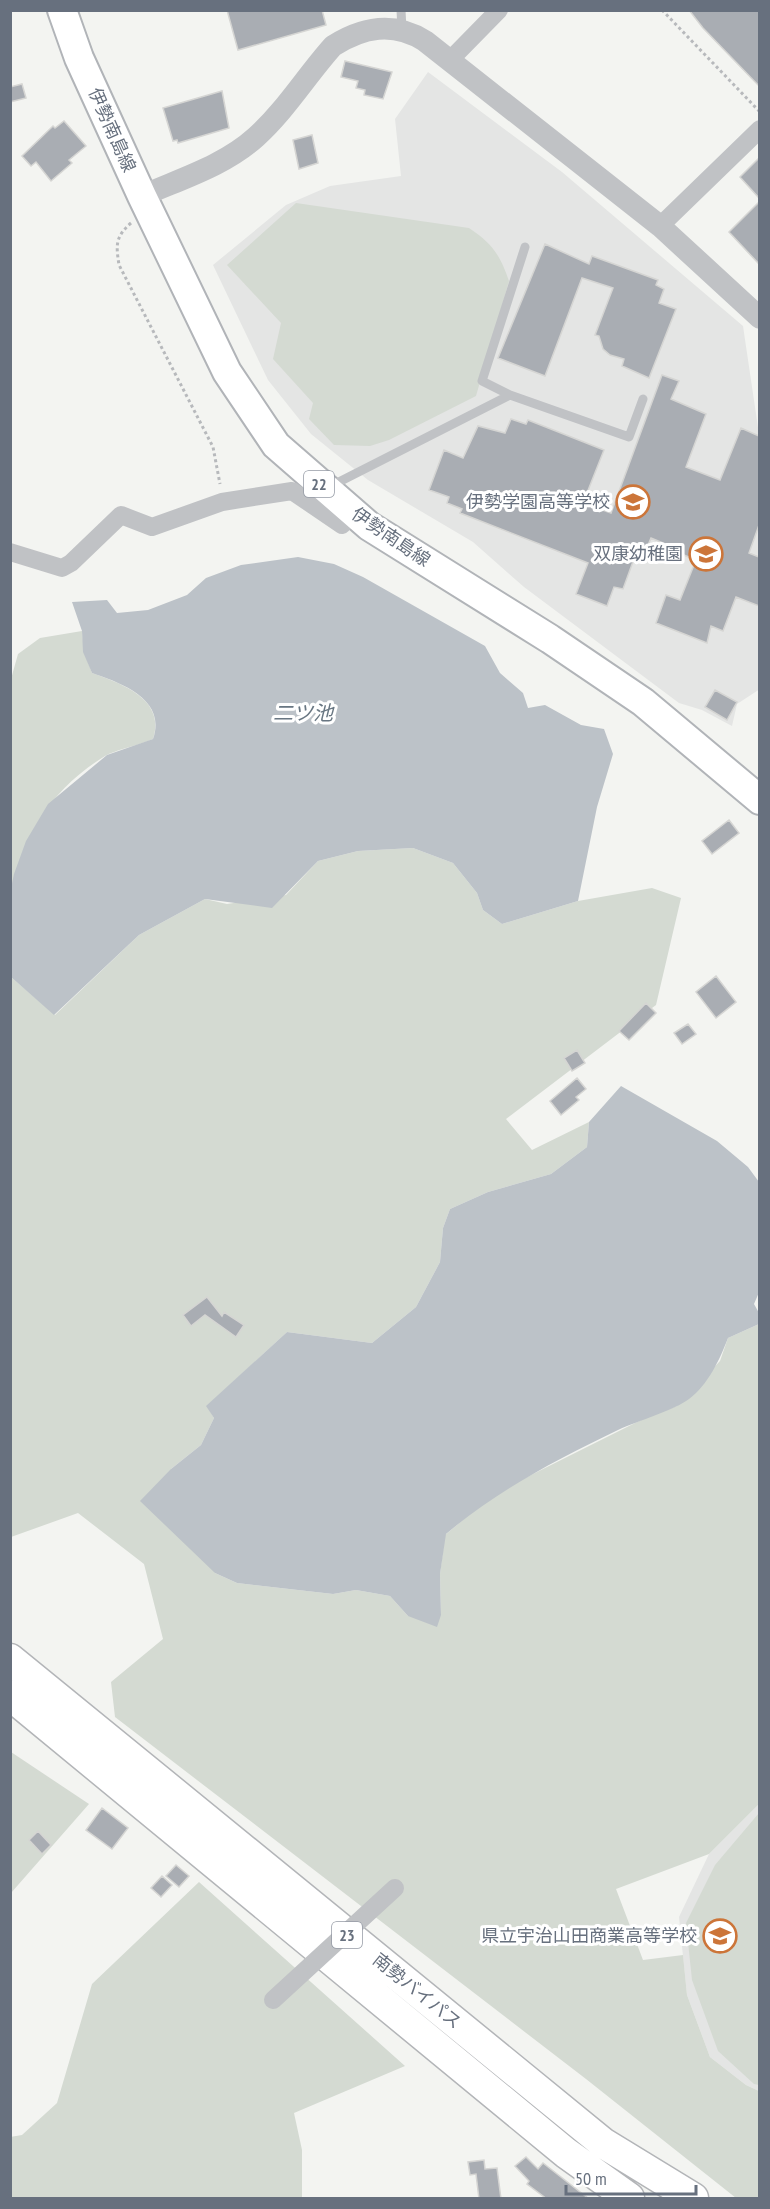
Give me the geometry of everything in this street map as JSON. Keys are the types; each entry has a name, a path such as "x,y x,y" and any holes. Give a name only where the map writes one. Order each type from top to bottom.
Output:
{"highway":[{"name":"南勢バイパス","path":"10,1659 603,2143 693,2199"},
{"name":"南勢バイパス","path":"10,1695 566,2153 629,2199"}],"main road":[{"name":"伊勢南島線","path":"62,10 79,58 227,372 276,445 369,526 550,639 644,702 759,800"}],"street":[{"path":"448,61 499,10"},
{"path":"145,202 246,145 266,127 333,46 343,39 401,20 448,61 660,226 759,318"},
{"path":"660,226 759,129"},
{"path":"10,552 62,568 71,563 121,515 152,527 222,502 292,491 342,525 354,513"},
{"path":"273,2000 395,1888"}],"lane":[{"path":"525,247 482,381 510,395 629,436 643,399"},
{"path":"324,489 510,395"}],"path":[{"path":"662,10 759,112"},
{"path":"145,202 121,231 115,243 119,265 213,447 222,502"}],"shaded area":[{"path":"428,72 562,172 743,326 760,441 760,689 737,704 732,726 702,710 679,703 524,587 473,542 368,480 311,434 268,380 213,265 286,205 330,186 401,176 395,119"},
{"path":"296,203 469,228 484,239 498,257 509,281 476,396 389,440 370,446 334,445 309,419 313,403 273,359 281,323 227,265"},
{"path":"82,631 84,652 92,673 128,688 147,703 153,713 155,725 153,739 105,756 70,783 56,798 32,832 16,871 11,892 11,679 18,654 40,638"},
{"path":"413,848 453,863 477,893 483,910 502,924 578,901 652,888 681,898 656,1005 506,1119 532,1150 589,1122 587,1147 551,1174 488,1192 450,1209 443,1228 440,1262 416,1307 372,1343 287,1332 207,1406 214,1418 201,1445 171,1469 215,1573 237,1583 333,1594 356,1590 390,1596 408,1616 441,1615 440,1574 445,1535 482,1504 521,1480 649,1416 677,1406 720,1361 728,1338 759,1324 759,1804 709,1854 616,1889 643,1960 683,1955 687,1995 710,2057 746,2085 759,2091 759,2198 736,2198 586,2079 115,1717 111,1682 163,1639 144,1564 78,1513 11,1537 11,977 55,1015 139,935 205,899 227,904 286,895 318,861 358,851"},
{"path":"11,1752 89,1804 11,1893"},
{"name":"県立宇治山田商業高等学校","path":"759,1804 759,2091 746,2085 710,2057 687,1995 679,1917 709,1854"},
{"name":"県立宇治山田商業高等学校","path":"759,1813 759,2085 754,2084 718,2051 692,1980 686,1923 715,1865"},
{"path":"199,1882 405,2066 294,2113 302,2150 302,2198 11,2198 10,2137 22,2135 57,2103 92,1984"}],"water":[{"name":"二ツ池","path":"298,557 334,564 363,577 485,646 500,673 523,693 528,708 545,705 581,725 604,729 613,754 597,807 578,901 502,924 483,910 477,893 453,863 413,848 358,851 318,861 272,908 205,899 139,935 54,1015 11,977 10,893 14,874 26,841 48,804 107,755 153,739 156,725 153,713 139,695 116,682 92,673 83,652 82,631 72,602 107,600 117,613 148,610 187,595 206,578 241,565"},
{"path":"621,1086 717,1141 748,1167 759,1182 760,1290 754,1304 759,1313 759,1324 728,1338 708,1379 689,1399 618,1430 550,1464 486,1503 446,1534 440,1574 441,1615 437,1627 408,1616 390,1596 356,1590 333,1594 237,1583 215,1573 140,1501 171,1469 201,1445 214,1418 206,1406 287,1332 372,1343 416,1307 440,1262 443,1228 450,1209 488,1192 551,1174 587,1147 589,1122"}],"building":[{"path":"227,10 322,10 326,25 238,50"},
{"path":"689,10 759,10 759,86 703,28"},
{"path":"345,61 392,72 383,99 364,95 365,90 356,88 358,81 341,77"},
{"path":"22,84 26,98 10,102 10,87"},
{"path":"222,91 229,128 178,143 177,140 173,141 163,108"},
{"path":"64,121 86,146 69,160 72,163 51,181 36,162 31,166 22,156 53,126 55,128"},
{"path":"312,135 318,163 299,169 293,140"},
{"path":"759,158 759,198 740,177"},
{"path":"759,202 759,264 729,232"},
{"path":"545,244 589,264 592,256 658,280 656,285 664,289 659,303 676,309 649,378 622,366 624,359 610,355 603,349 599,336 595,335 613,288 582,278 545,376 498,358"},
{"path":"662,375 679,381 671,399 706,414 686,467 720,480 741,428 759,436 759,525 749,553 759,557 759,606 736,597 723,631 711,626 707,643 656,623 666,595 680,600 696,560 674,551 675,548 651,538 646,550 638,548 623,589 614,587 607,606 576,594 588,563 460,513 462,509 447,503 449,497 429,490 444,450 463,458 478,426 505,433 511,419 526,424 528,420 604,450 583,503 611,513"},
{"path":"715,690 737,702 727,720 705,707"},
{"path":"729,820 739,833 712,854 702,841"},
{"path":"716,976 736,1002 716,1018 696,992"},
{"path":"646,1003 656,1013 629,1040 619,1031"},
{"path":"688,1024 696,1034 682,1044 674,1033"},
{"path":"577,1050 585,1063 572,1071 564,1058"},
{"path":"577,1078 586,1089 576,1097 579,1100 561,1115 550,1101"},
{"path":"207,1297 222,1316 224,1312 244,1325 236,1337 205,1315 191,1326 183,1315"},
{"path":"102,1808 128,1828 112,1849 86,1830"},
{"path":"38,1831 51,1845 42,1854 29,1840"},
{"path":"176,1865 189,1876 179,1887 166,1876"},
{"path":"162,1876 172,1885 161,1897 151,1888"},
{"path":"526,2157 538,2169 543,2163 589,2199 547,2199 527,2184 529,2181 515,2166"},
{"path":"484,2160 485,2169 497,2168 501,2199 479,2199 476,2174 470,2175 468,2162"}],"place":[{"name":"伊勢学園高等学校","path":"633,502"},
{"name":"双康幼稚園","path":"706,554"},
{"name":"県立宇治山田商業高等学校","path":"720,1936"}]}
